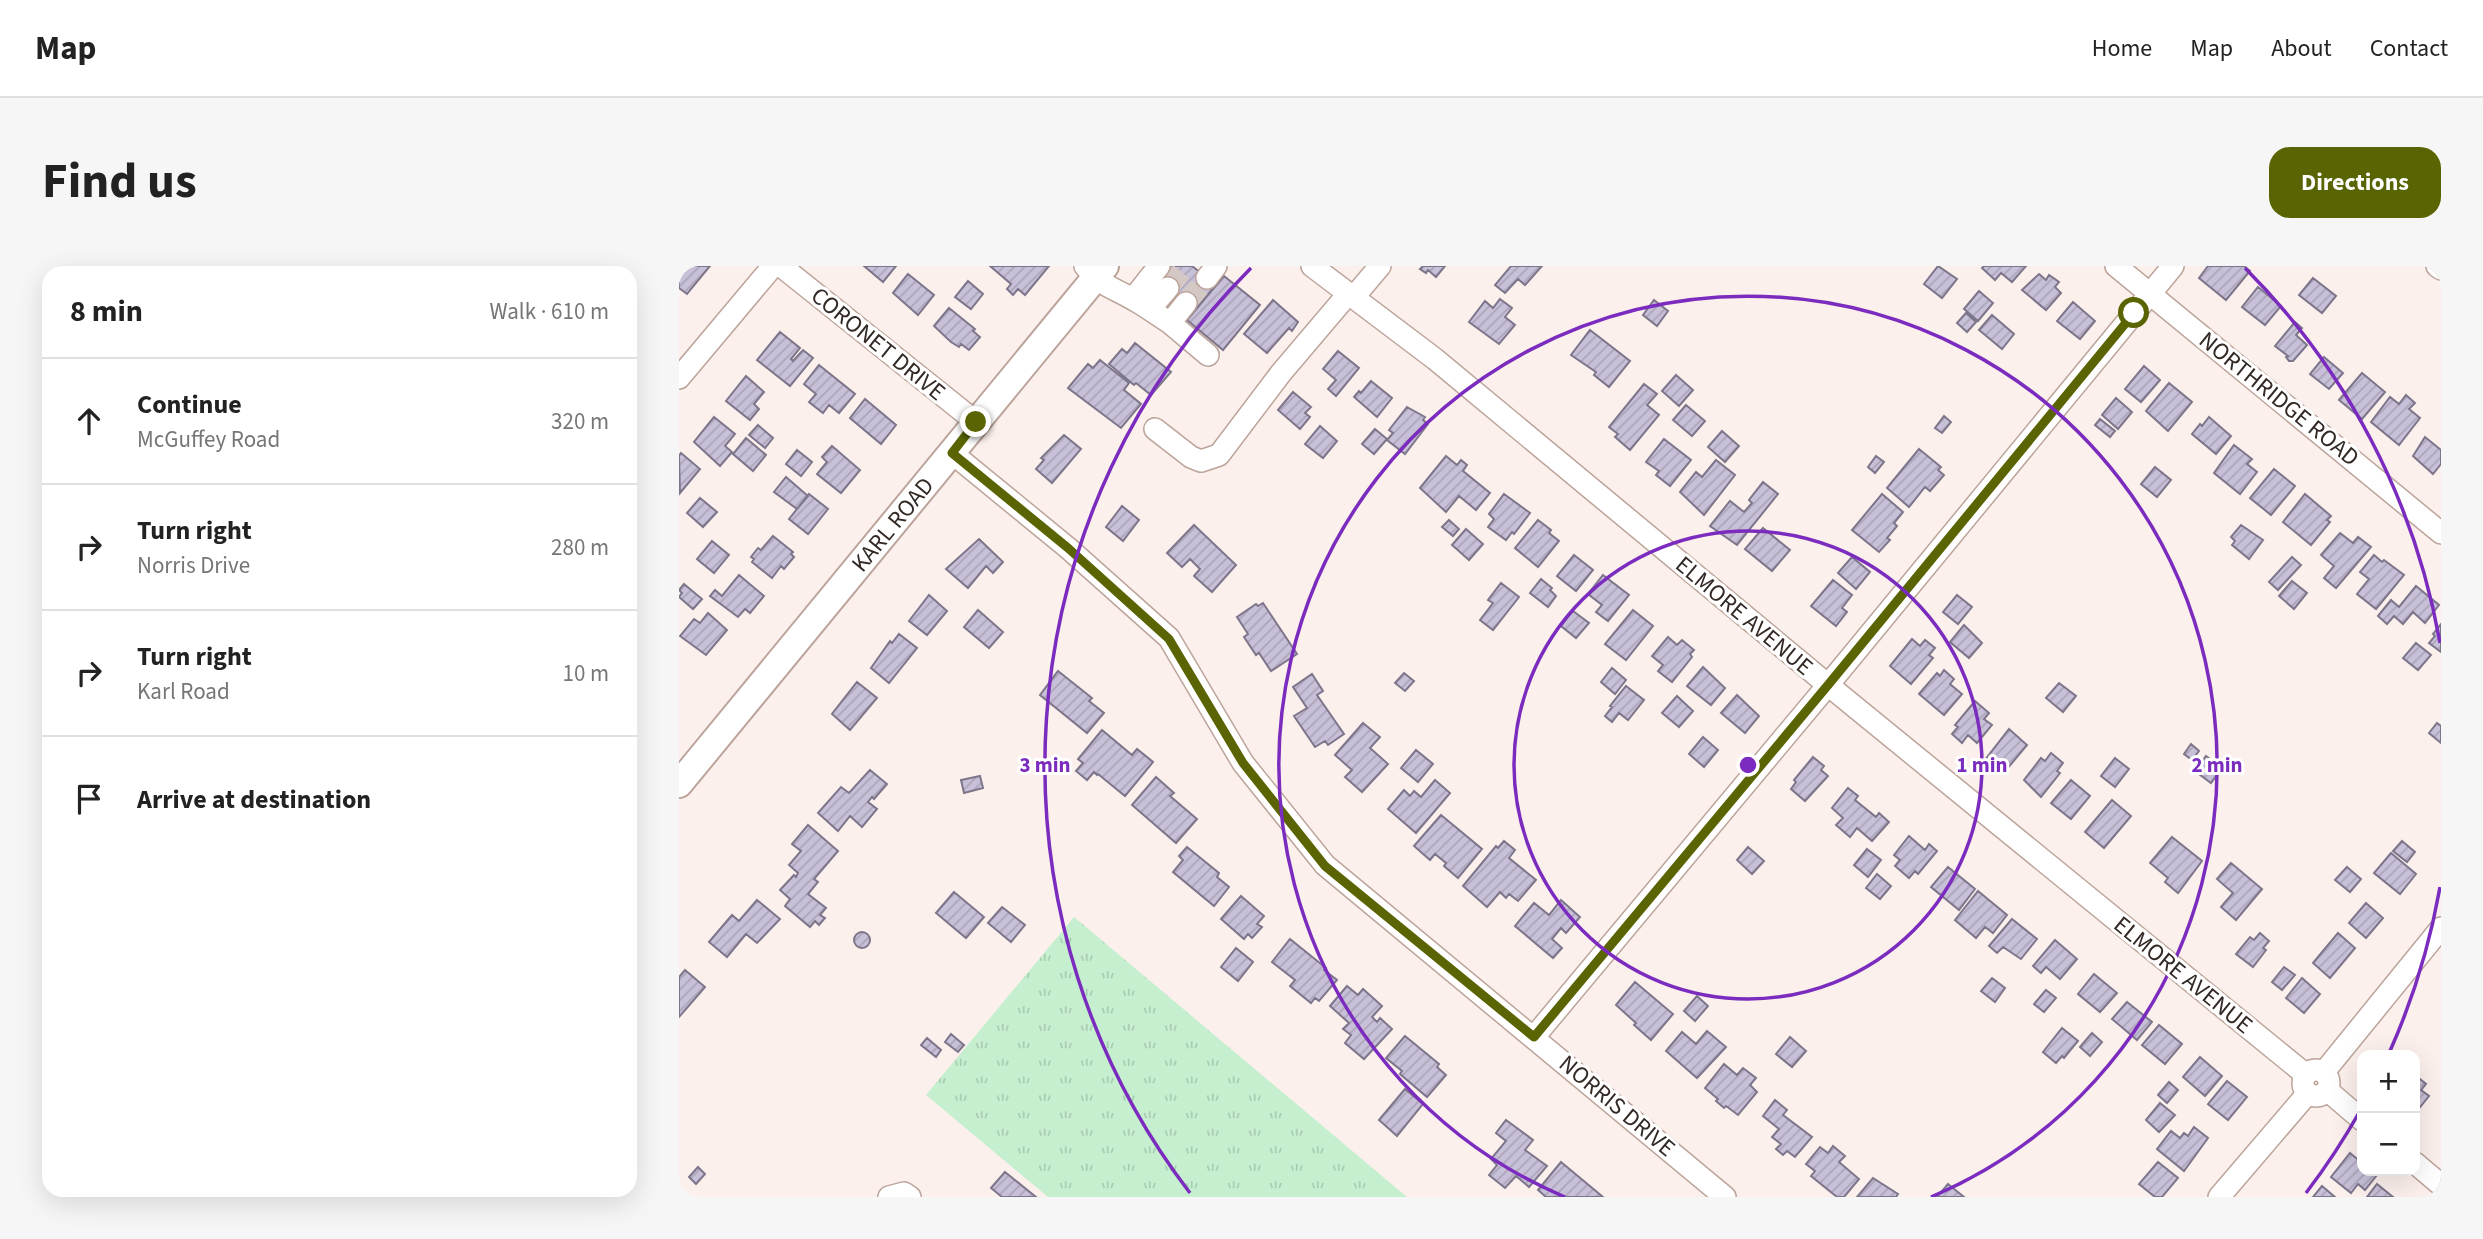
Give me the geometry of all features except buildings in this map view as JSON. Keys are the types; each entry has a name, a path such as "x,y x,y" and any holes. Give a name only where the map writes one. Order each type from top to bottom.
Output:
{"main road":[{"name":"KARL ROAD","path":"679,783 952,453 1095,270"}],"street":[{"path":"679,378 773,266"},
{"name":"CORONET DRIVE","path":"781,266 976,422"},
{"path":"1142,304 1160,266"},
{"name":"ELMORE AVENUE","path":"1312,266 1435,359 1828,685 2357,1116"},
{"path":"1155,429 1191,457 1201,461 1219,455 1281,373 1380,266"},
{"name":"NORTHRIDGE ROAD","path":"2116,266 2441,533"},
{"path":"1534,1037 2173,266"},
{"path":"1095,270 1112,290 1142,304 1208,355"},
{"path":"1142,304 1168,288"},
{"path":"1170,323 1186,303"},
{"name":"NORRIS DRIVE","path":"952,453 1068,548 1169,639 1243,763 1325,866 1725,1197"},
{"path":"2219,1197 2441,928"},
{"path":"2420,1167 2441,1185"},
{"path":"889,1197 904,1193 910,1197"}],"green space":[{"path":"1074,917 1407,1197 1048,1197 926,1095"}],"tunnel":[{"path":"1168,288 1186,266"},
{"path":"1186,303 1207,278"}],"route":[{"path":"976,422 952,453 1068,548 1169,639 1243,763 1325,866 1534,1037 2134,313"}]}
